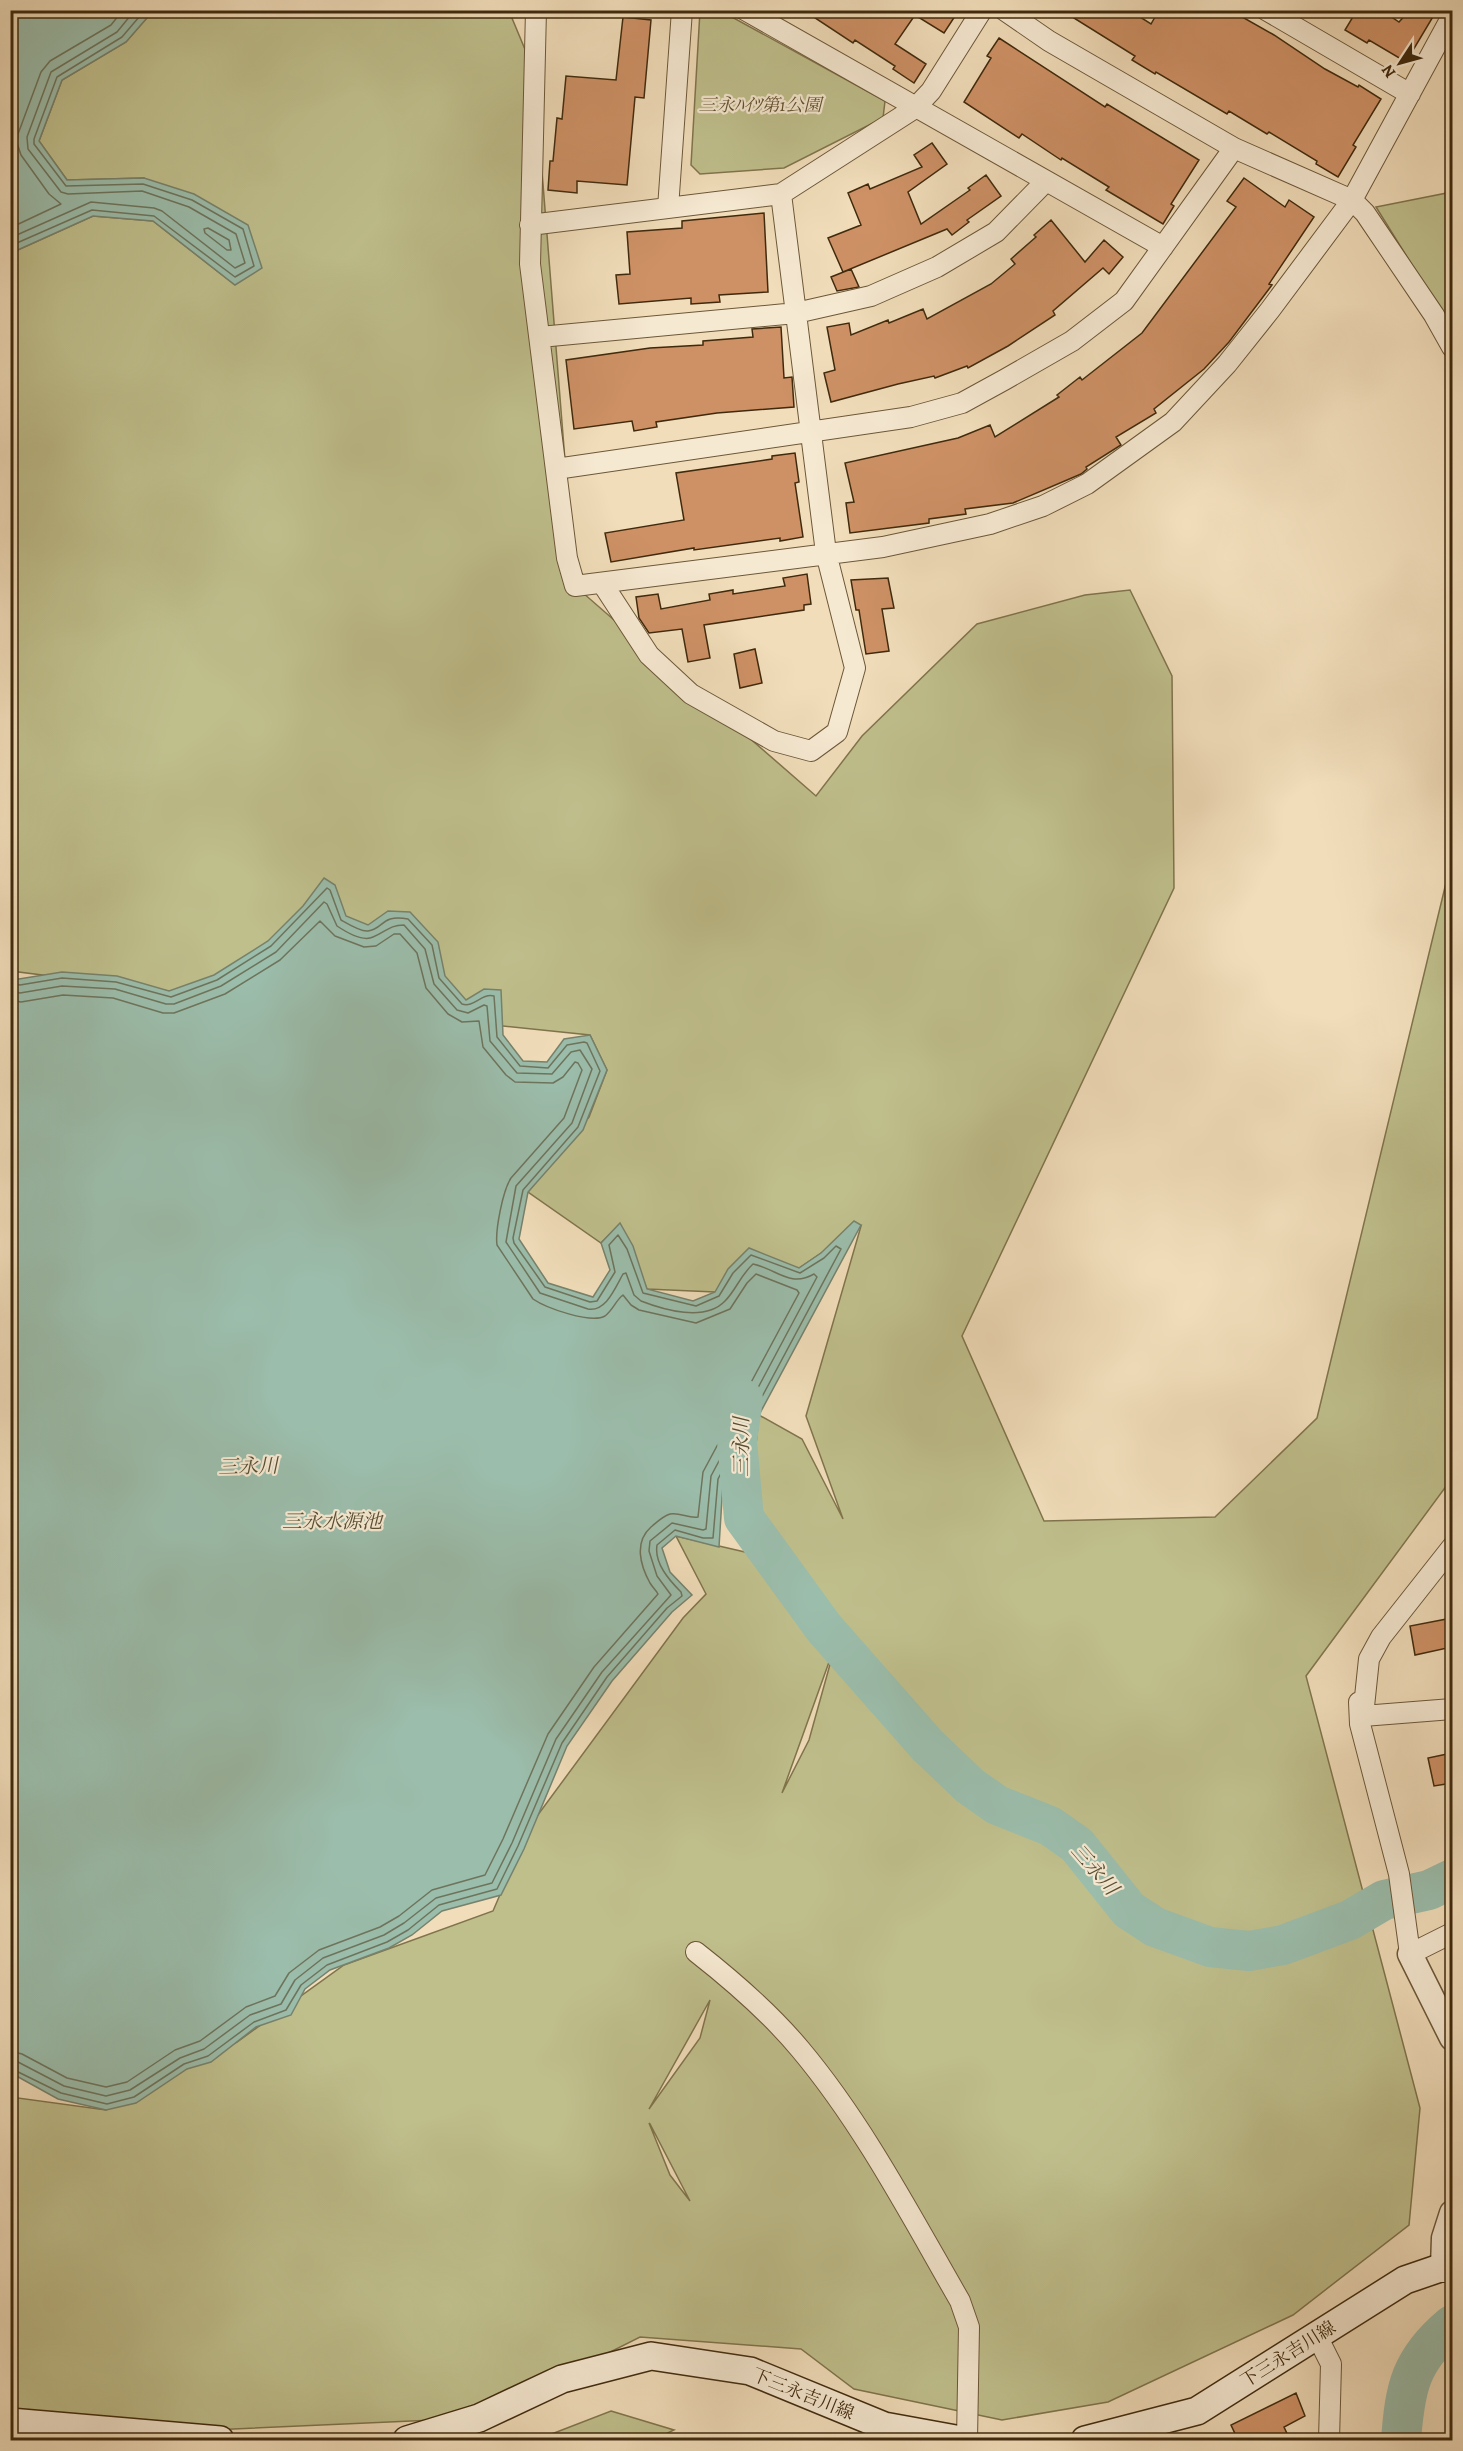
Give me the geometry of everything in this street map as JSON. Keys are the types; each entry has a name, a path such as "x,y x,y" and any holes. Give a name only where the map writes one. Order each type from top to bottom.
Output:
{"main road":[{"name":"下三永吉川線","path":"1085,2440 1197,2411 1405,2280 1448,2268"},
{"name":"下三永吉川線","path":"407,2440 479,2418 562,2379 651,2356 750,2371 884,2426 961,2440"},
{"path":"10,2422 220,2440"}],"street":[{"path":"536,10 530,264 567,558 574,586 883,547 990,524 1043,506 1088,484 1173,422 1227,364 1352,200 1452,16"},
{"path":"668,208 682,10"},
{"path":"745,10 1163,247"},
{"path":"530,225 781,194 915,108 931,91 982,10"},
{"path":"1004,10 1049,41 1234,148 1352,200 1365,213 1452,347"},
{"path":"1266,10 1410,94"},
{"path":"556,469 911,417 962,403 1072,342 1124,301 1234,148"},
{"path":"540,338 796,313 871,296 938,267 996,232 1046,181"},
{"path":"603,583 649,656 691,694 774,741 811,751 837,732 855,668 826,553 781,194"},
{"path":"1364,1716 1369,1659 1381,1637 1446,1565 1452,1546"},
{"path":"1364,1716 1359,1702 1360,1724 1399,1874 1410,1954 1452,2038"},
{"path":"1364,1716 1452,1709"},
{"path":"1410,1954 1452,1932"},
{"path":"696,1952 739,1986 800,2049 869,2143 960,2301 969,2327 967,2440"},
{"path":"1448,2268 1444,2238 1452,2213"},
{"path":"1317,2336 1331,2364 1329,2440"}],"green space":[{"path":"153,11 509,11 534,71 575,586 816,796 862,736 977,624 1085,595 1130,590 1172,676 1174,888 962,1336 1044,1521 1215,1517 1317,1418 1452,858 1452,1452 1450,1481 1306,1676 1420,2108 1409,2225 1293,2315 1108,2402 1002,2420 854,2389 801,2349 640,2337 479,2418 11,2439 11,2097 106,2110 237,2042 344,1965 493,1911 529,1827 683,1618 706,1594 676,1536 745,1552 759,1415 802,1439 843,1519 806,1416 861,1226 799,1268 715,1292 647,1289 620,1224 601,1243 528,1192 589,1117 607,1070 590,1035 169,991 11,971 11,253 93,216 153,221 235,285 144,178 67,180 39,141 62,80 126,42","holes":["833,1651 809,1740 782,1793","710,2000 700,2038 649,2109","649,2123 690,2201 670,2175"]},
{"name":"三永ﾊｲﾂ第1公園","path":"700,11 721,11 885,101 883,118 784,168 700,174 691,165"},
{"path":"1452,192 1452,329 1376,207"},
{"path":"611,2411 674,2430 653,2440 536,2440"}],"water":[{"path":"11,10 153,11 126,42 62,80 39,141 67,180 144,178 194,194 248,225 262,268 235,285 153,221 93,216 11,253"},
{"name":"三永水源池","path":"324,878 335,885 346,916 368,925 388,911 410,912 438,942 445,976 466,1000 484,989 501,990 503,1035 523,1061 547,1062 564,1039 590,1035 607,1070 583,1130 528,1192 519,1239 548,1283 593,1297 610,1270 601,1243 620,1223 633,1246 647,1289 693,1301 715,1292 728,1269 749,1248 799,1268 821,1253 854,1221 861,1225 723,1482 719,1547 676,1536 662,1548 670,1572 692,1595 672,1612 612,1681 567,1746 524,1849 501,1895 442,1911 412,1935 389,1948 330,1970 305,1989 291,2015 256,2027 211,2062 187,2069 136,2103 106,2110 58,2099 11,2073 11,976 19,979 62,972 117,976 169,991 214,975 268,941 303,906"}],"building":[{"path":"803,10 959,10 944,33 915,15 895,44 926,64 914,83 893,69 895,66 855,40 853,43"},
{"path":"1061,10 1129,10 1151,24 1159,10 1230,10 1274,35 1325,69 1358,87 1359,85 1381,99 1353,145 1356,147 1338,177 1316,164 1317,161 1269,132 1267,134 1229,111 1227,114 1156,72 1155,74 1132,60 1135,56"},
{"path":"1357,10 1381,10 1399,22 1410,10 1437,10 1406,62 1369,40 1367,43 1345,30"},
{"path":"623,17 651,20 644,98 635,97 627,185 577,181 577,193 548,190 557,118 562,119 566,76 616,80"},
{"path":"999,38 1105,107 1107,104 1199,160 1171,204 1174,206 1163,224 1106,190 1109,187 1062,158 1061,160 1022,134 1019,138 964,102 991,58 987,56"},
{"path":"932,143 947,164 908,192 921,224 970,190 968,188 986,175 1001,196 967,220 969,222 952,235 947,229 843,272 828,238 861,225 848,193 868,184 870,189 922,167 914,155"},
{"path":"1244,178 1285,207 1289,200 1314,217 1269,284 1272,285 1229,342 1204,369 1154,409 1156,413 1116,437 1121,445 1086,467 1087,469 1081,474 1013,503 965,509 966,514 929,519 929,523 850,533 846,503 854,502 845,463 958,438 990,425 995,437 1059,397 1057,395 1080,377 1082,380 1142,333 1236,207 1227,201"},
{"path":"764,213 768,292 719,295 720,302 691,304 691,298 619,304 616,275 630,274 627,232 682,228 682,221"},
{"path":"1051,220 1085,262 1104,240 1123,257 1109,274 1103,268 1053,311 1055,315 1008,346 968,368 967,366 935,378 934,376 898,384 831,402 824,373 835,370 827,327 849,323 851,335 923,309 927,319 991,284 1015,264 1011,259"},
{"path":"851,269 859,287 837,291 831,277"},
{"path":"781,327 784,378 792,377 794,407 717,413 656,422 657,427 634,431 632,421 574,429 566,360 650,348 703,345 703,341 753,337 752,329"},
{"path":"795,453 799,482 795,483 803,537 694,550 694,548 611,562 605,533 684,520 676,473 772,459 772,456"},
{"path":"807,574 811,604 804,605 804,610 704,625 710,658 688,662 682,629 649,633 639,618 636,597 658,594 661,609 710,600 709,594 733,590 733,594 785,586 783,578"},
{"path":"888,578 894,608 882,609 889,651 866,654 859,610 856,610 851,580"},
{"path":"755,649 762,683 740,688 734,654"},
{"path":"1452,1618 1452,1647 1415,1655 1410,1626"},
{"path":"1452,1753 1452,1783 1434,1786 1428,1758"},
{"path":"1296,2393 1305,2416 1284,2427 1290,2440 1238,2440 1231,2425"}],"waterway":[{"name":"三永川","path":"743,1399 737,1441 744,1518 824,1628 927,1745 970,1786 997,1805 1050,1826 1077,1845 1129,1910 1155,1927 1210,1947 1249,1951 1283,1945 1350,1920 1384,1900 1429,1890 1452,1879"},
{"path":"1401,2440 1405,2405 1412,2376 1427,2350 1452,2325"}]}
